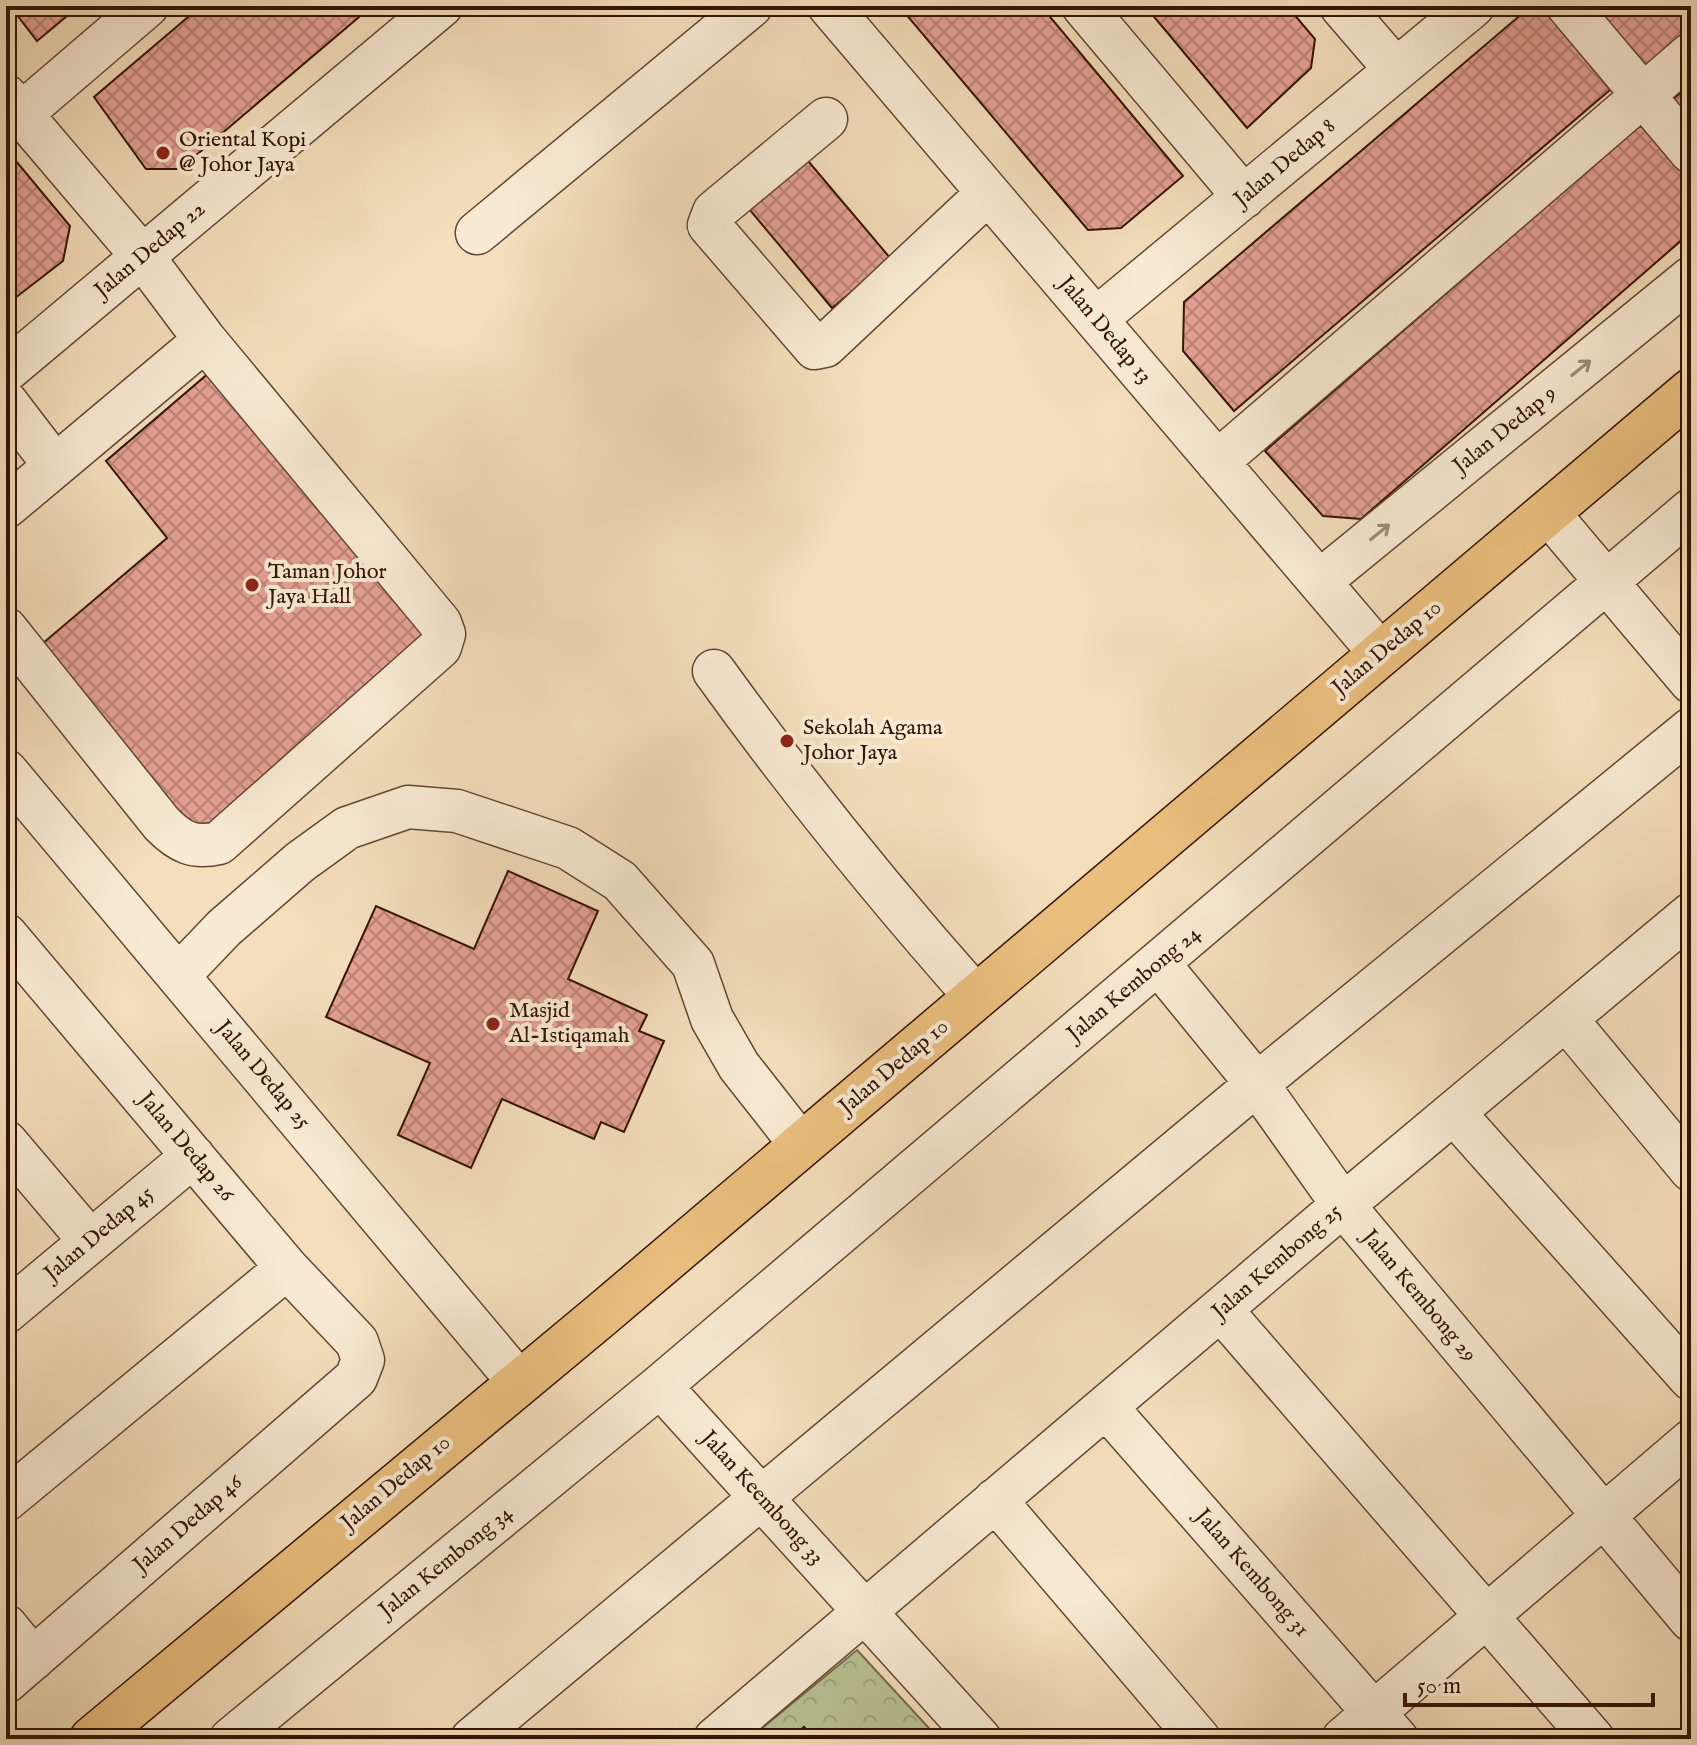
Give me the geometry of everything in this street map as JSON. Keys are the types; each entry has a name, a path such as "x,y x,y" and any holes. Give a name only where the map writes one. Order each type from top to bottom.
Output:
{"main road":[{"name":"Jalan Dedap 10","path":"92,1739 801,1145 1691,391"}],"street":[{"path":"6,629 162,824 177,838 199,848 219,843 440,647 444,634 440,623 14,105 147,6"},
{"name":"Jalan Dedap 22","path":"6,370 155,273 441,6"},
{"path":"477,233 751,6"},
{"name":"Jalan Dedap 13","path":"829,6 1380,653"},
{"path":"1083,6 1244,197"},
{"path":"1341,6 1396,70"},
{"name":"Jalan Dedap 8","path":"1096,319 1473,6"},
{"path":"1568,6 1691,152"},
{"path":"1217,462 1691,54"},
{"path":"826,119 714,212 709,225 815,348 825,346 988,193"},
{"name":"Jalan Dedap 9","path":"1320,581 1691,278"},
{"path":"6,507 205,340"},
{"path":"6,402 55,466"},
{"name":"Jalan Kembong 24","path":"660,1386 1691,510"},
{"path":"1549,514 1691,682"},
{"path":"714,671 825,821 976,997"},
{"path":"472,1739 1257,1084 1691,729"},
{"name":"Jalan Dedap 25","path":"6,771 180,974 518,1381"},
{"path":"180,974 224,928 300,862 347,828 408,807 457,811 568,848 620,881 693,964 712,1019 739,1066 801,1145"},
{"name":"Jalan Kembong 25","path":"715,1739 1343,1205 1691,914"},
{"name":"Jalan Dedap 26","path":"6,935 287,1268 357,1342 363,1360"},
{"name":"Jalan Kembong 29","path":"1158,963 1257,1084 1343,1205 1691,1620"},
{"path":"1566,1019 1691,1170"},
{"path":"1454,1113 1691,1379"},
{"path":"6,1142 90,1241"},
{"name":"Jalan Dedap 45","path":"6,1312 193,1156"},
{"path":"6,1500 287,1268"},
{"path":"1221,1310 1593,1739"},
{"name":"Jalan Dedap 46","path":"19,1670 356,1378 363,1360"},
{"name":"Jalan Keembong 33","path":"660,1386 980,1739"},
{"name":"Jalan Kembong 34","path":"231,1739 660,1386"},
{"name":"Jalan Kembong 31","path":"1106,1407 1385,1726"},
{"path":"1343,1739 1385,1726 1488,1615 1691,1441"},
{"path":"995,1500 1199,1739"},
{"path":"6,1626 19,1670"}],"green space":[{"path":"857,1650 939,1739 749,1739"}],"building":[{"path":"10,6 79,6 37,41"},
{"path":"201,6 372,6 180,169 146,169 94,97"},
{"path":"899,6 1041,6 1183,176 1121,228 1088,230"},
{"path":"1145,6 1287,6 1315,39 1311,68 1247,128"},
{"path":"1531,6 1550,6 1617,84 1234,411 1183,351 1184,302"},
{"path":"1593,6 1691,6 1691,34 1650,70"},
{"path":"1691,84 1691,133 1666,105"},
{"path":"1649,117 1691,165 1691,232 1361,519 1323,516 1265,451"},
{"path":"6,149 70,226 63,261 6,305"},
{"path":"803,155 891,259 832,308 744,203"},
{"name":"Taman Johor Jaya Hall","path":"210,372 434,633 198,838 36,649 167,538 106,461"},
{"name":"Masjid Al-Istiqamah","path":"508,871 598,911 568,979 647,1015 639,1031 664,1041 624,1132 601,1122 594,1139 502,1099 471,1168 398,1135 430,1063 326,1017 376,906 474,949"},
{"path":"804,1727 815,1739 790,1739"}],"place":[{"name":"Oriental Kopi @ Johor Jaya","path":"163,153"},
{"name":"Taman Johor Jaya Hall","path":"252,585"},
{"name":"Sekolah Agama Johor Jaya","path":"787,741"},
{"name":"Masjid Al-Istiqamah","path":"493,1024"}]}
